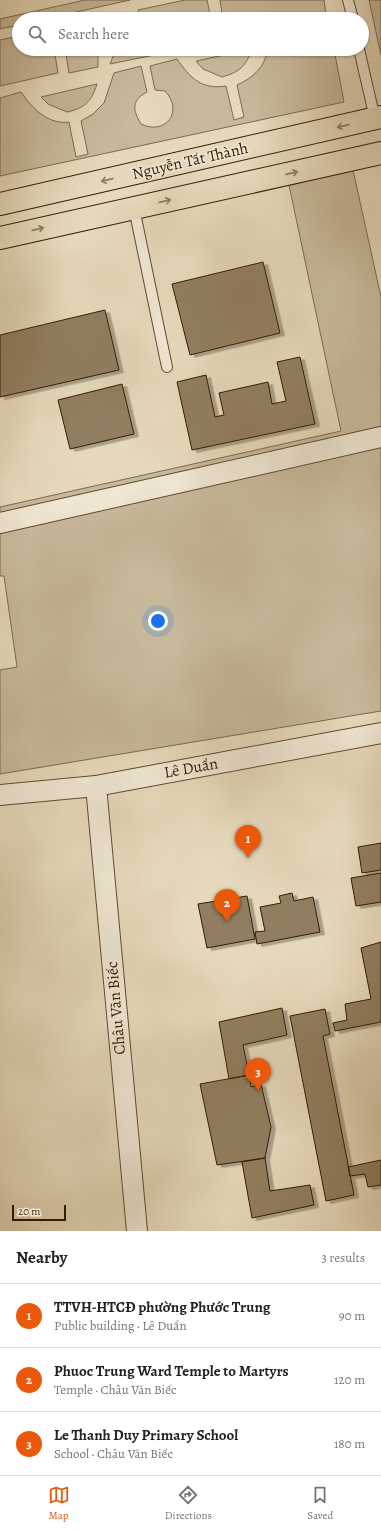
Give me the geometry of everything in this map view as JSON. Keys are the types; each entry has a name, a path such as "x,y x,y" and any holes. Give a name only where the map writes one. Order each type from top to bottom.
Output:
{"main road":[{"path":"378,118 381,150"},
{"name":"Nguyễn Tất Thành","path":"0,204 378,118"},
{"name":"Nguyễn Tất Thành","path":"0,238 381,153"}],"street":[{"path":"0,523 381,437"},
{"name":"Lê Duẩn","path":"0,795 96,786 381,734"},
{"name":"Châu Văn Biếc","path":"96,786 137,1231"}],"lane":[{"path":"348,0 351,12"},
{"path":"361,56 378,118"},
{"path":"134,208 167,367"}],"shaded area":[{"path":"85,0 130,0 76,12 31,12"},
{"path":"185,0 207,0 210,12 138,12 138,10"},
{"path":"220,0 324,0 326,12 222,12"},
{"path":"369,0 381,0 381,55"},
{"path":"12,16 12,26 0,29 0,19"},
{"path":"12,37 12,56 55,56 58,73 0,86 0,40"},
{"path":"66,56 98,56 98,67 69,73"},
{"path":"113,56 149,56 110,64"},
{"path":"219,56 249,56 242,68 222,77 203,69 196,61"},
{"path":"266,56 335,56 344,102 0,176 0,98 21,92 35,109 47,118 54,121 69,122 76,157 88,154 81,121 93,114 104,103 114,73 141,66 147,92 138,98 136,102 136,114 141,124 150,127 158,127 170,120 173,106 165,91 155,90 150,66 177,59 187,72 197,81 210,86 226,86 234,120 244,117 237,85 253,75 264,61"},
{"path":"97,84 90,100 83,106 67,112 48,104 41,97"},
{"path":"353,170 381,297 381,711 0,774 0,670 17,667 4,576 0,576 0,507 341,431 289,185"}],"building":[{"path":"263,262 280,333 190,355 172,284"},
{"path":"105,310 119,370 0,397 0,335"},
{"path":"300,357 315,424 192,450 177,382 206,375 215,417 224,415 219,393 268,382 272,404 286,401 277,362"},
{"path":"122,384 134,434 70,449 58,400"},
{"path":"381,843 381,870 362,873 358,847"},
{"path":"381,873 381,902 356,906 351,878"},
{"path":"292,893 294,901 313,897 320,932 257,944 255,932 265,931 260,907 281,903 279,896"},
{"path":"247,896 255,939 207,948 198,904"},
{"path":"381,942 381,1022 335,1031 333,1023 347,1020 345,1004 371,999 361,948"},
{"path":"282,1008 287,1035 243,1045 249,1075 229,1079 219,1022"},
{"path":"325,1009 330,1034 323,1036 354,1195 326,1201 290,1016"},
{"path":"249,1075 251,1087 261,1084 271,1127 265,1158 217,1165 200,1084"},
{"path":"265,1158 270,1191 310,1185 314,1205 252,1218 242,1162"},
{"path":"381,1160 381,1185 368,1187 365,1174 350,1176 348,1167"}],"place":[{"name":"TTVH-HTCĐ phường Phước Trung","path":"248,858"},
{"name":"Phuoc Trung Ward Temple to Martyrs","path":"227,922"},
{"name":"Le Thanh Duy Primary School","path":"258,1091"}]}
